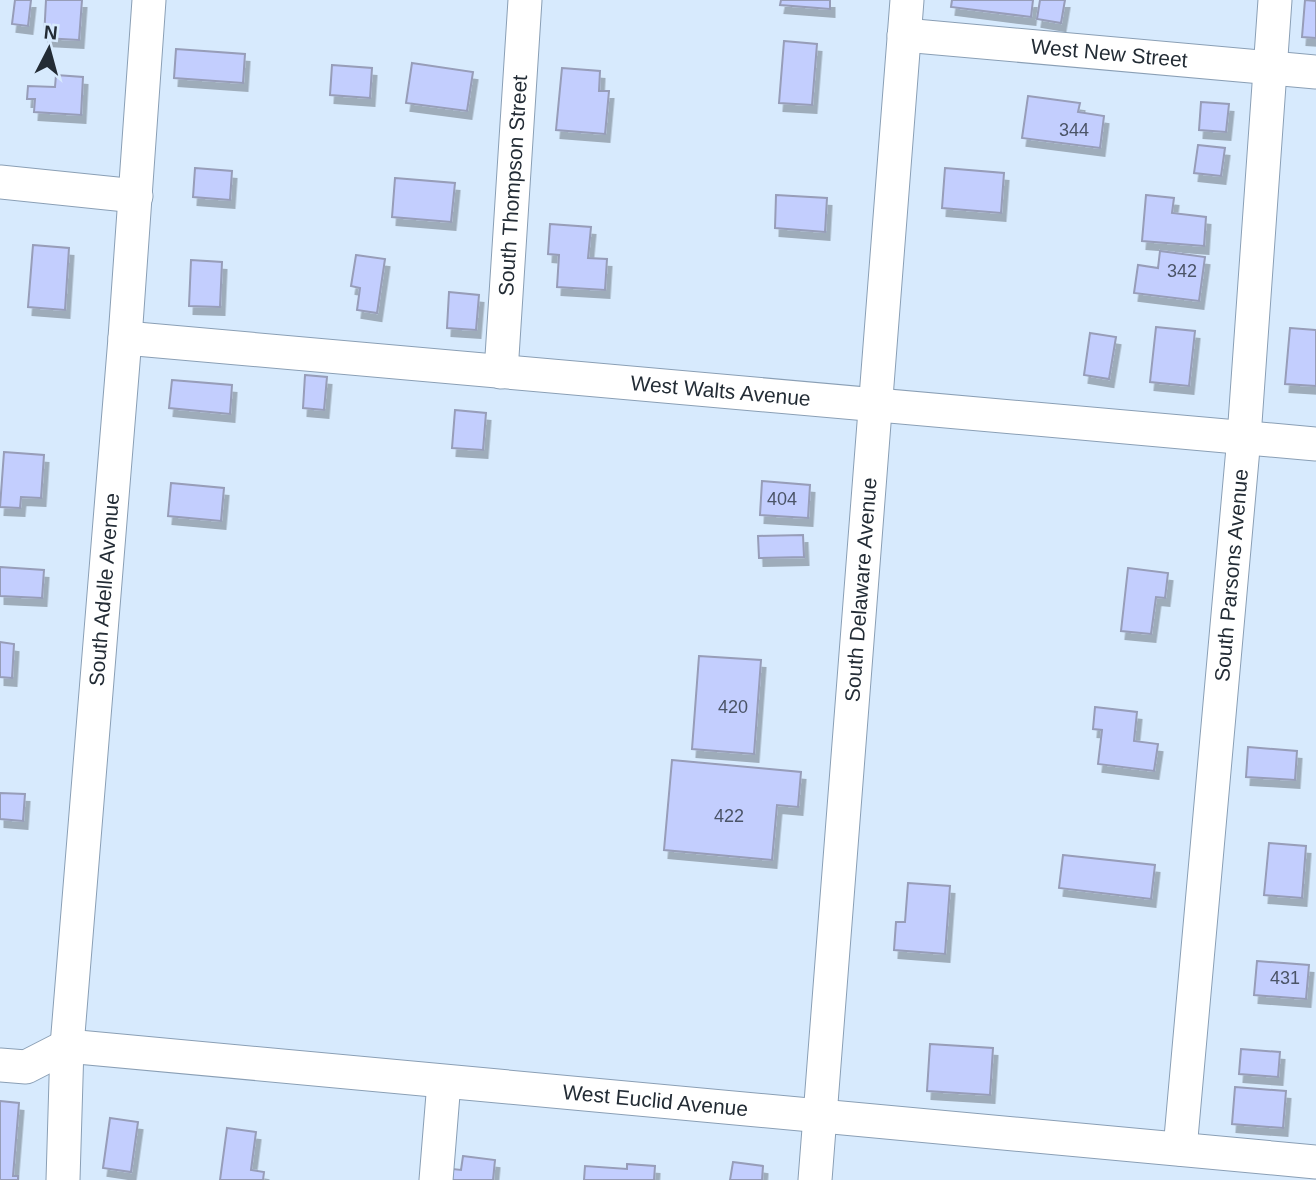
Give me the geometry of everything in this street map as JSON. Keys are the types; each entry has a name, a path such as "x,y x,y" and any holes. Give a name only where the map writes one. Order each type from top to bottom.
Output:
{"street":[{"name":"South Adelle Avenue","path":"62,1180 67,1046 125,338 149,0"},
{"name":"South Thompson Street","path":"500,372 525,0"},
{"name":"South Delaware Avenue","path":"815,1180 907,0"},
{"name":"South Parsons Avenue","path":"1180,1149 1244,437 1275,0"},
{"name":"West New Street","path":"904,34 1316,72"},
{"path":"0,182 136,196"},
{"name":"West Walts Avenue","path":"125,338 1316,444"},
{"path":"0,1065 26,1067 67,1046"},
{"name":"West Euclid Avenue","path":"67,1046 1316,1162"},
{"path":"436,1180 444,1082"}],"building":[{"path":"15,0 31,0 28,26 12,24"},
{"path":"46,0 82,0 79,40 44,38"},
{"path":"781,0 830,0 830,9 780,5"},
{"path":"952,0 1033,0 1031,17 951,7"},
{"path":"1040,0 1065,0 1061,23 1037,19"},
{"path":"1305,0 1316,1 1316,38 1302,37"},
{"path":"784,41 817,44 812,105 779,103"},
{"path":"176,49 245,54 243,83 174,78"},
{"path":"412,63 473,72 467,111 406,103"},
{"path":"332,65 372,68 370,98 330,95"},
{"path":"562,68 600,71 599,91 609,91 605,134 556,130"},
{"path":"56,75 83,77 81,115 34,112 35,99 27,99 28,86 55,87"},
{"path":"1028,96 1080,103 1078,112 1104,116 1100,148 1022,138"},
{"path":"1201,102 1229,104 1226,132 1199,130"},
{"path":"1198,145 1225,148 1221,176 1194,173"},
{"path":"195,168 232,171 230,200 193,197"},
{"path":"945,168 1004,173 1001,213 942,208"},
{"path":"395,178 455,183 451,222 392,217"},
{"path":"776,195 827,198 825,232 775,228"},
{"path":"1146,195 1174,198 1172,213 1206,217 1204,246 1142,241"},
{"path":"550,224 591,227 588,258 607,259 605,290 557,287 559,255 548,254"},
{"path":"33,245 69,248 65,310 28,307"},
{"path":"1160,251 1205,257 1199,301 1134,293 1138,265 1158,268"},
{"path":"356,255 385,259 377,313 357,310 360,288 351,286"},
{"path":"191,260 222,262 220,307 189,306"},
{"path":"449,292 479,295 476,330 447,328"},
{"path":"1156,327 1195,331 1189,386 1150,382"},
{"path":"1290,328 1316,330 1316,386 1285,384"},
{"path":"1090,333 1116,337 1109,379 1084,375"},
{"path":"305,375 327,377 324,410 303,408"},
{"path":"172,380 232,385 230,414 169,408"},
{"path":"455,410 486,413 483,450 452,448"},
{"path":"4,452 44,455 41,498 21,497 20,508 0,507"},
{"path":"762,481 810,485 808,518 760,515"},
{"path":"171,483 224,488 221,521 168,516"},
{"path":"803,535 804,557 759,558 758,536"},
{"path":"0,567 44,570 42,598 0,596"},
{"path":"1128,568 1168,573 1165,598 1156,597 1151,634 1121,631"},
{"path":"0,642 14,644 12,678 0,677"},
{"path":"699,656 761,660 754,754 692,749"},
{"path":"1095,707 1137,712 1134,741 1158,744 1154,771 1098,764 1102,730 1093,729"},
{"path":"1248,747 1297,751 1295,780 1246,777"},
{"path":"672,760 801,772 798,807 777,805 772,860 664,850"},
{"path":"0,793 25,794 23,821 0,819"},
{"path":"1269,843 1306,846 1302,898 1264,895"},
{"path":"1063,855 1155,865 1151,899 1059,888"},
{"path":"908,883 950,886 945,954 894,950 896,922 905,922"},
{"path":"1257,961 1309,965 1306,999 1254,995"},
{"path":"930,1044 993,1048 990,1095 927,1091"},
{"path":"1241,1049 1280,1052 1278,1077 1239,1074"},
{"path":"1235,1087 1286,1091 1283,1128 1232,1124"},
{"path":"0,1101 19,1103 13,1176 18,1176 18,1180 0,1180"},
{"path":"110,1118 138,1122 131,1172 103,1168"},
{"path":"227,1128 256,1132 251,1170 264,1172 263,1180 220,1180"},
{"path":"463,1156 495,1160 493,1180 452,1180 453,1169 461,1170"},
{"path":"733,1162 763,1166 762,1180 730,1180"},
{"path":"627,1164 655,1166 654,1180 584,1180 585,1166 627,1169"}]}
